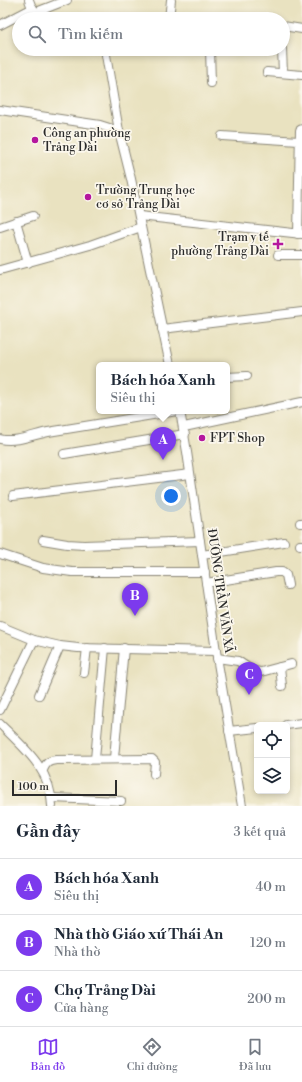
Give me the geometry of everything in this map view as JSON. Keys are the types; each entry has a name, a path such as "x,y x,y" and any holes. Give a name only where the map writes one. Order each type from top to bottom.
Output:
{"street":[{"path":"29,0 34,12"},
{"path":"37,12 67,0"},
{"path":"170,12 171,0"},
{"path":"0,25 12,21"},
{"path":"290,27 302,29"},
{"path":"106,56 119,131 139,216 169,362"},
{"path":"210,56 211,83"},
{"path":"282,56 283,73"},
{"path":"267,72 302,75"},
{"path":"0,110 100,125 119,131"},
{"path":"139,216 300,234 301,172 299,141 300,130 302,128"},
{"path":"222,136 299,141"},
{"path":"0,226 33,216"},
{"path":"16,222 28,263"},
{"path":"0,270 90,245 141,227"},
{"path":"278,255 302,255"},
{"path":"162,329 302,312"},
{"path":"230,378 247,376"},
{"path":"64,454 184,431 302,402"},
{"path":"0,439 15,440 40,434 159,414"},
{"name":"ĐƯỜNG TRẦN VĂN XÃ","path":"181,414 216,654 242,806"},
{"path":"13,496 190,474"},
{"path":"44,540 84,545 200,541"},
{"path":"202,555 284,542"},
{"path":"0,554 43,568 72,572 205,572"},
{"path":"206,583 282,572 286,575 288,585"},
{"path":"0,626 34,640 60,646 124,648 216,654 238,661 253,671 261,672 291,664"},
{"path":"0,710 34,640"},
{"path":"39,695 60,646"},
{"path":"84,673 86,648"},
{"path":"95,759 105,648"},
{"path":"114,758 124,648"},
{"path":"280,667 282,686"},
{"path":"0,724 32,756 43,770 52,802 121,801"},
{"path":"290,725 302,724"},
{"path":"229,731 254,728"},
{"path":"43,770 46,763 50,761 114,758 152,759 155,762 154,774"}],"place":[{"name":"Công an phường Trảng Dài","path":"35,140"},
{"name":"Trường Trung học cơ sở Trảng Dài","path":"88,197"},
{"name":"Trạm y tế phường Trảng Dài","path":"278,244"},
{"name":"FPT Shop","path":"202,438"},
{"name":"Bách hóa Xanh","path":"163,460"},
{"name":"Nhà thờ Giáo xứ Thái An","path":"135,616"},
{"name":"Chợ Trảng Dài","path":"249,695"}]}
